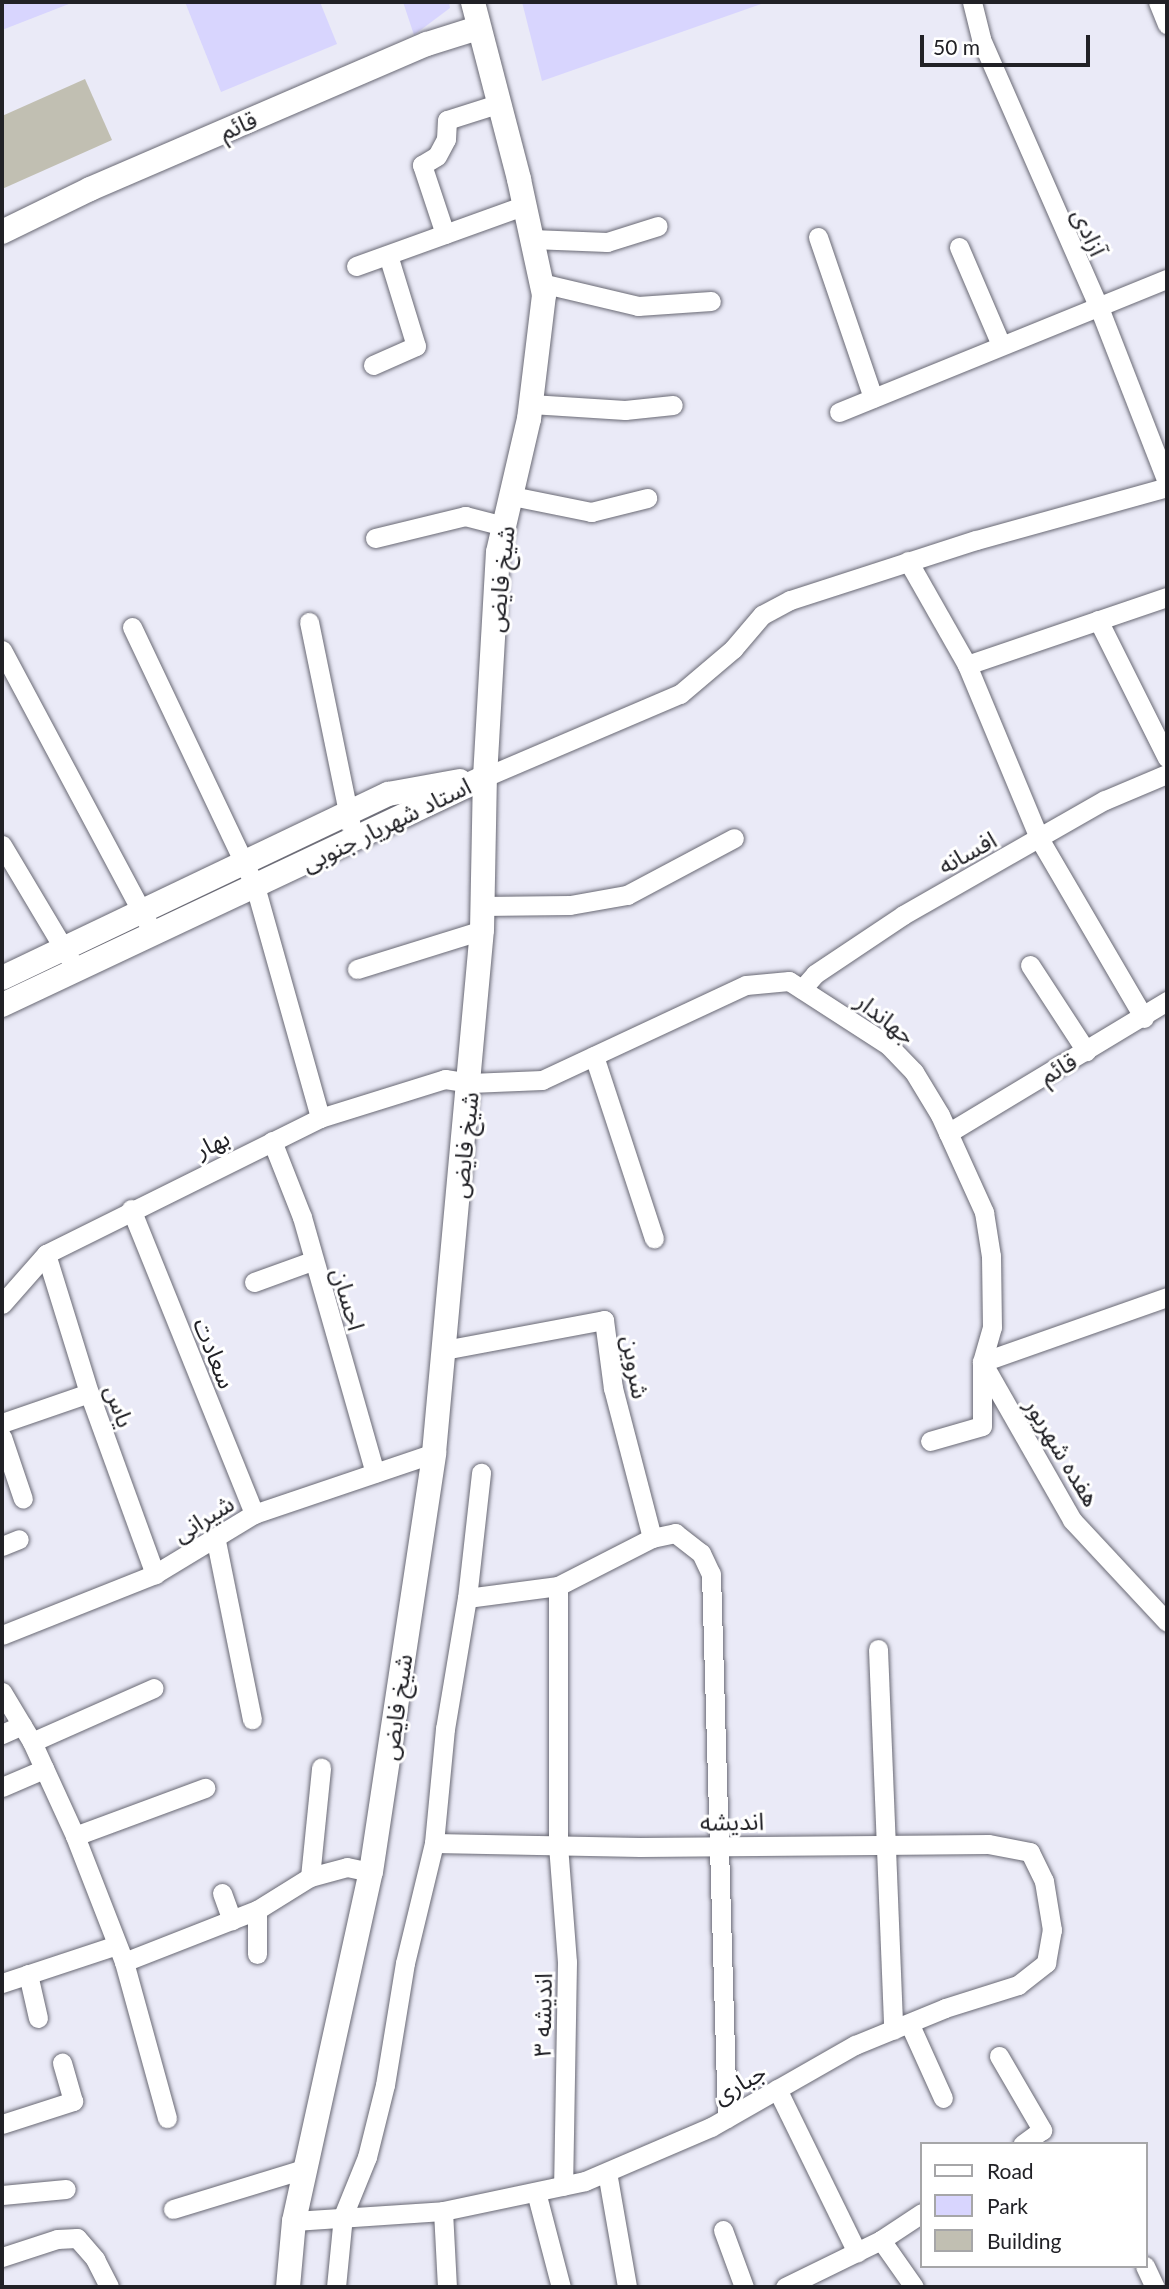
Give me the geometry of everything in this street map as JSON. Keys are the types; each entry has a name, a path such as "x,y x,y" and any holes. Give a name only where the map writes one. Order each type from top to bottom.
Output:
{"street":[{"name":"شیخ فایض","path":"288,2287 294,2221 304,2169 371,1872 434,1453 470,1083 482,918 485,777 498,552 531,404 541,283 525,205 473,2"},
{"name":"آزادی","path":"972,2 981,39 1098,304 1167,484"},
{"path":"1158,2 1167,24"},
{"name":"قائم","path":"2,232 90,189 390,60 478,28"},
{"path":"445,234 422,165 437,156 446,139 447,120 497,104"},
{"path":"356,266 525,205"},
{"path":"532,239 607,242 658,226"},
{"path":"818,237 873,398"},
{"path":"960,247 1001,345"},
{"path":"373,365 416,346 388,255"},
{"path":"839,412 1098,304 1167,279"},
{"path":"541,283 638,306 711,300"},
{"path":"531,404 625,410 673,405"},
{"path":"485,777 680,694 733,649 762,615 790,600 976,540 1167,484"},
{"path":"512,496 592,512 647,498"},
{"path":"375,538 465,516 504,526"},
{"path":"908,561 967,665 1040,840 1144,1018"},
{"path":"967,665 1167,597"},
{"path":"1098,620 1167,758"},
{"path":"309,622 354,841"},
{"path":"132,626 246,862 320,1118"},
{"path":"2,650 153,933"},
{"name":"افسانه","path":"802,989 815,974 904,915 1040,840 1105,800 1167,774"},
{"name":"استاد شهریار جنوبی","path":"2,978 388,794 485,777"},
{"name":"استاد شهریار جنوبی","path":"2,1005 485,777"},
{"path":"357,969 482,918 627,895 734,838"},
{"path":"2,845 75,969"},
{"path":"1030,965 1086,1051"},
{"name":"جهاندار","path":"470,1083 542,1080 746,985 789,981 888,1045 914,1072 948,1133 984,1212 991,1256 992,1327 982,1362 982,1426 930,1440"},
{"name":"قائم","path":"948,1133 1144,1018 1167,1001"},
{"path":"594,1056 654,1238"},
{"name":"بهار","path":"2,1304 46,1254 131,1209 320,1118 445,1079 470,1083"},
{"name":"احسان","path":"272,1141 302,1217 312,1261 375,1473"},
{"name":"سعادت","path":"131,1209 254,1514"},
{"name":"یاس","path":"46,1254 89,1393 155,1574"},
{"path":"254,1282 312,1261"},
{"path":"982,1362 1167,1297"},
{"name":"شروین","path":"444,1350 604,1320 613,1388 652,1538"},
{"name":"هفده شهریور","path":"982,1362 1072,1520 1167,1622"},
{"path":"2,1423 89,1393"},
{"path":"2,1437 23,1499"},
{"name":"شیرانی","path":"2,1635 155,1574 216,1541 254,1514 434,1453"},
{"path":"336,2287 343,2216 367,2157 385,2085 405,1964 434,1843 445,1729 467,1598 481,1473"},
{"path":"467,1598 558,1586 652,1538 675,1533 701,1553 711,1574 727,2118"},
{"path":"216,1541 252,1719"},
{"name":"اندیشه ۳","path":"558,1586 558,1845 567,1962 564,2186"},
{"path":"878,1649 883,1844 902,2028 943,2098"},
{"path":"2,1734 27,1734 154,1688"},
{"path":"2,1692 27,1734 75,1836 121,1954 167,2118"},
{"path":"310,1877 321,1768"},
{"path":"2,1787 44,1769"},
{"path":"75,1836 205,1788"},
{"name":"اندیشه","path":"434,1843 718,1846 988,1844 1030,1852 1044,1881 1052,1930 1046,1963"},
{"path":"2,1983 28,1974 121,1954 232,1920 257,1910 310,1877 346,1867 371,1872"},
{"path":"222,1893 232,1920"},
{"path":"257,1910 257,1954"},
{"name":"جباری","path":"294,2221 443,2211 564,2186 607,2172 727,2118 855,2045 902,2028 945,2008 1018,1985 1046,1963"},
{"path":"28,1974 38,2018"},
{"path":"999,2056 1042,2130 1026,2142"},
{"path":"2,2124 73,2101 62,2063"},
{"path":"776,2089 857,2252"},
{"path":"173,2208 304,2169"},
{"path":"607,2172 627,2287"},
{"path":"2,2195 66,2189"},
{"path":"536,2192 561,2287"},
{"path":"443,2211 447,2287"},
{"path":"785,2287 881,2240 920,2214"},
{"path":"723,2230 744,2287"},
{"path":"2,2257 57,2239 77,2238 95,2259 109,2287"},
{"path":"881,2240 914,2287"},
{"path":"1146,2268 1155,2287"}],"green space":[{"path":"2,2 74,2 2,30"},
{"path":"185,2 320,2 337,44 221,92"},
{"path":"403,2 449,2 450,8 414,35"},
{"path":"522,2 767,2 542,81"}],"building":[{"path":"85,79 112,140 2,189 2,116"}]}
